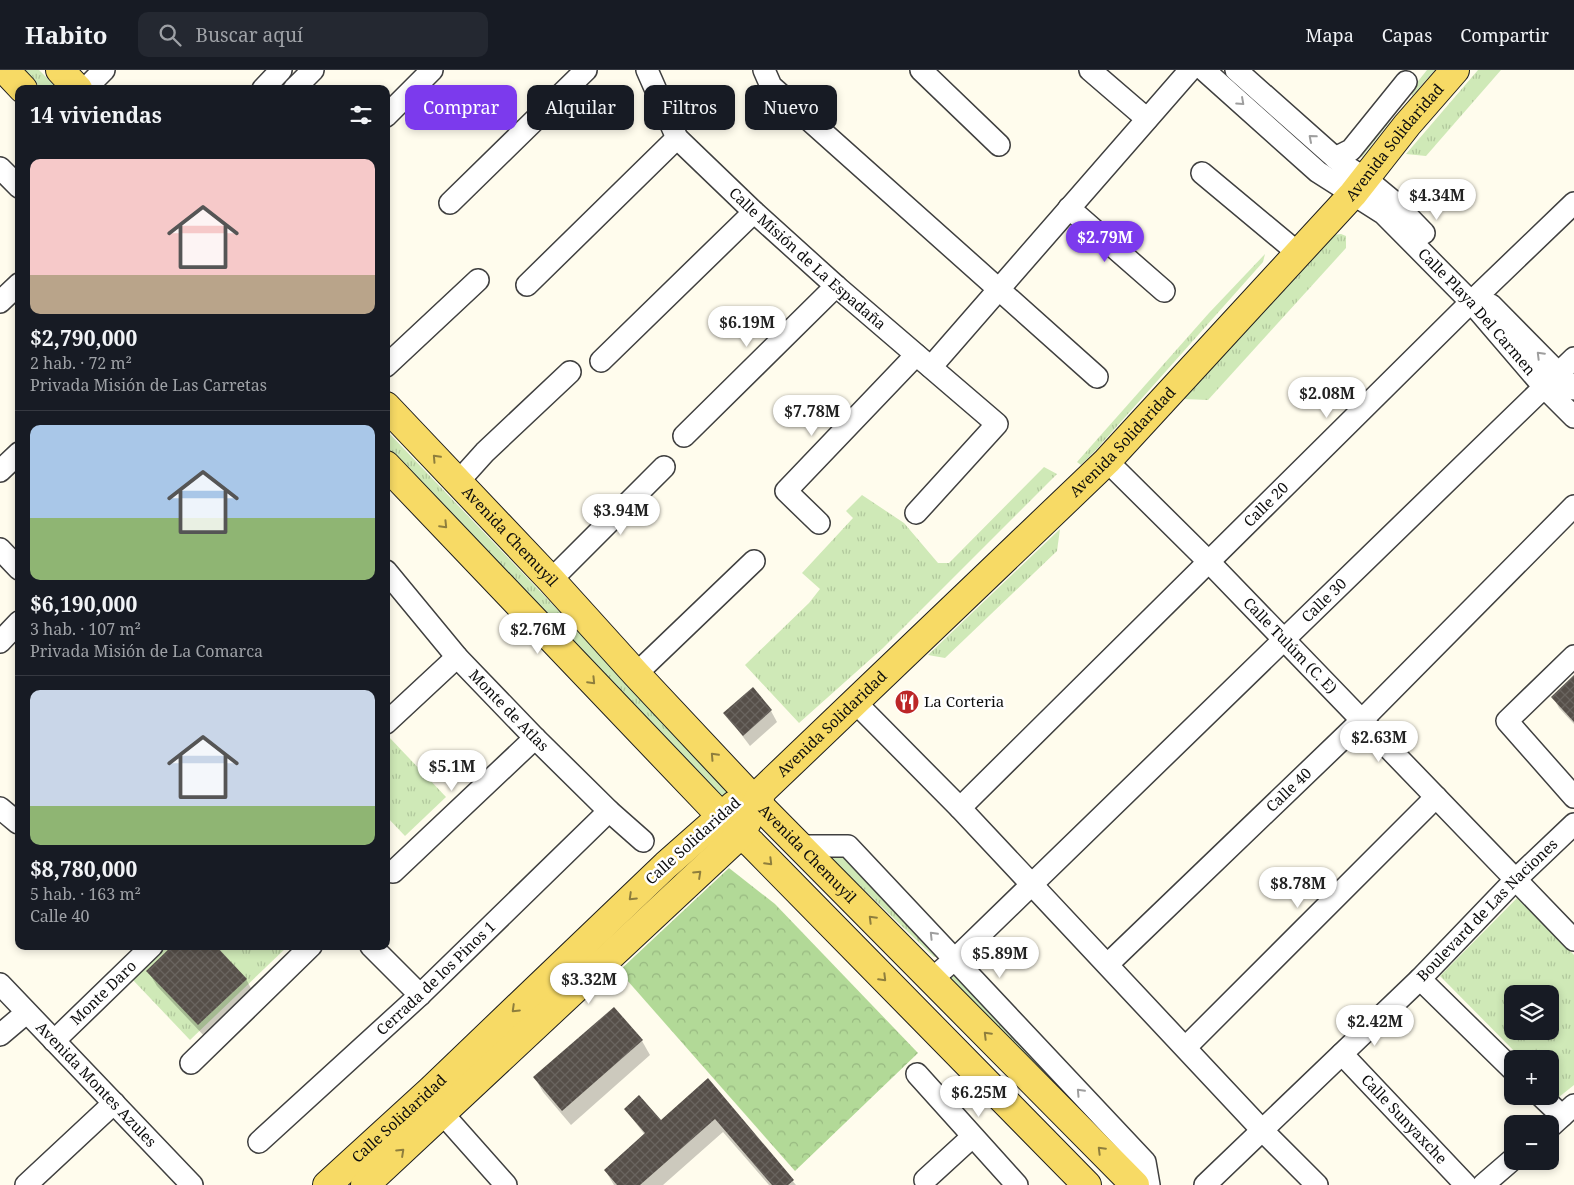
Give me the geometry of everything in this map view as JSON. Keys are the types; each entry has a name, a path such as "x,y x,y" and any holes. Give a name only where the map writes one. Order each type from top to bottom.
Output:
{"main road":[{"path":"5,70 19,85"},
{"path":"60,70 74,85"},
{"name":"Avenida Solidaridad","path":"756,795 1108,461 1359,186 1407,125 1455,70"},
{"name":"Avenida Chemuyil","path":"390,410 551,580 636,674 756,795 799,846 1135,1185"},
{"path":"390,469 731,825 1087,1185"},
{"name":"Calle Solidaridad","path":"365,1185 442,1113 731,825 756,795"},
{"name":"Calle Solidaridad","path":"327,1185 431,1090 666,865 731,825"}],"street":[{"path":"90,85 104,70"},
{"path":"267,85 281,70"},
{"path":"298,85 312,70"},
{"path":"390,112 432,70"},
{"path":"450,203 586,70"},
{"name":"Calle Misión de La Espadaña","path":"648,70 677,138 754,212 836,286 997,424 916,513"},
{"path":"764,70 771,86 1097,377"},
{"path":"921,70 999,145"},
{"path":"1090,70 1147,119"},
{"path":"819,523 786,491 998,289 1190,70"},
{"path":"1204,70 1318,172 1359,186"},
{"path":"1236,70 1335,158 1359,186"},
{"path":"1335,158 1352,150 1411,76"},
{"path":"1407,125 1411,76"},
{"path":"527,285 677,138"},
{"path":"0,168 15,183"},
{"path":"1202,173 1298,253"},
{"name":"Calle Playa Del Carmen","path":"1359,186 1394,202 1475,298 1551,380 1574,417"},
{"name":"Calle 20","path":"960,808 1475,298 1574,203"},
{"path":"1069,208 1164,291"},
{"path":"601,361 754,212"},
{"path":"390,362 478,280"},
{"path":"684,436 836,286"},
{"path":"0,302 15,288"},
{"name":"Calle 30","path":"932,979 1032,885 1574,358"},
{"path":"458,482 486,452 570,372"},
{"name":"Calle Playa Del Carmen","path":"1551,380 1574,389"},
{"path":"0,471 15,457"},
{"name":"Calle Tulúm (C. E)","path":"1108,461 1209,562 1574,940"},
{"path":"551,580 664,467"},
{"name":"Calle 40","path":"1108,964 1362,720 1574,506"},
{"path":"0,549 15,565"},
{"path":"636,674 754,561"},
{"name":"Monte de Atlas","path":"390,576 457,657 535,738 610,812 643,841"},
{"path":"0,642 15,626"},
{"path":"1574,656 1507,721 1574,796"},
{"path":"390,719 457,657"},
{"path":"854,701 960,808 1262,1130 1317,1185"},
{"path":"393,872 535,738"},
{"path":"1186,1047 1436,797"},
{"path":"0,808 15,820"},
{"name":"Cerrada de los Pinos 1","path":"260,1142 420,996 610,812"},
{"name":"Boulevard de Las Naciones","path":"1204,1185 1420,979 1516,879 1574,824"},
{"path":"799,846 848,846 956,958 1144,1162 1149,1185"},
{"name":"Monte Daro","path":"54,1041 148,950"},
{"path":"191,1063 307,950"},
{"path":"375,950 420,996"},
{"path":"1420,979 1504,1060"},
{"name":"Avenida Montes Azules","path":"0,984 192,1185"},
{"path":"0,1035 26,1013"},
{"name":"Calle Sunyaxche","path":"1342,1054 1466,1185"},
{"path":"917,1074 972,1138 1016,1185"},
{"path":"26,1185 114,1103"},
{"path":"1550,1105 1562,1116"},
{"path":"442,1113 506,1185"},
{"path":"925,1180 972,1138"},
{"path":"1483,1185 1504,1167"}],"green space":[{"path":"23,70 39,70 54,85 38,85"},
{"path":"1427,70 1435,70 1412,96 1411,90"},
{"path":"1478,70 1501,70 1426,156 1406,154"},
{"path":"1389,118 1391,120 1362,157 1359,155"},
{"path":"1341,234 1346,236 1346,248 1208,400 1183,399 1333,235"},
{"path":"1265,254 1263,262 1095,451 1081,465 1077,462 1209,313"},
{"path":"390,434 730,790 722,799 390,450"},
{"path":"1044,467 1057,474 883,648 799,723 745,665 809,603 820,589 802,573 853,518 846,511 862,495 904,523 938,563 949,563"},
{"path":"1060,529 1057,551 945,658 928,655"},
{"path":"390,738 446,797 405,836 390,820"},
{"path":"828,855 849,855 940,956 934,957"},
{"path":"729,868 775,904 918,1053 795,1171 619,971"},
{"path":"1518,897 1574,955 1574,1085 1559,1097 1559,1050 1513,1050 1440,976"},
{"path":"162,950 284,950 190,1040 132,979"},
{"path":"958,972 1141,1173 951,978"}],"building":[{"path":"1574,675 1574,722 1551,697"},
{"path":"753,687 772,710 743,736 723,713"},
{"path":"168,950 220,950 247,979 198,1025 146,971"},
{"path":"614,1007 643,1040 562,1111 533,1077"},
{"path":"708,1078 794,1180 788,1185 772,1185 715,1119 640,1185 617,1185 604,1170 645,1133 624,1109 639,1095 661,1120"}],"place":[{"name":"La Corteria","path":"907,702"}]}
